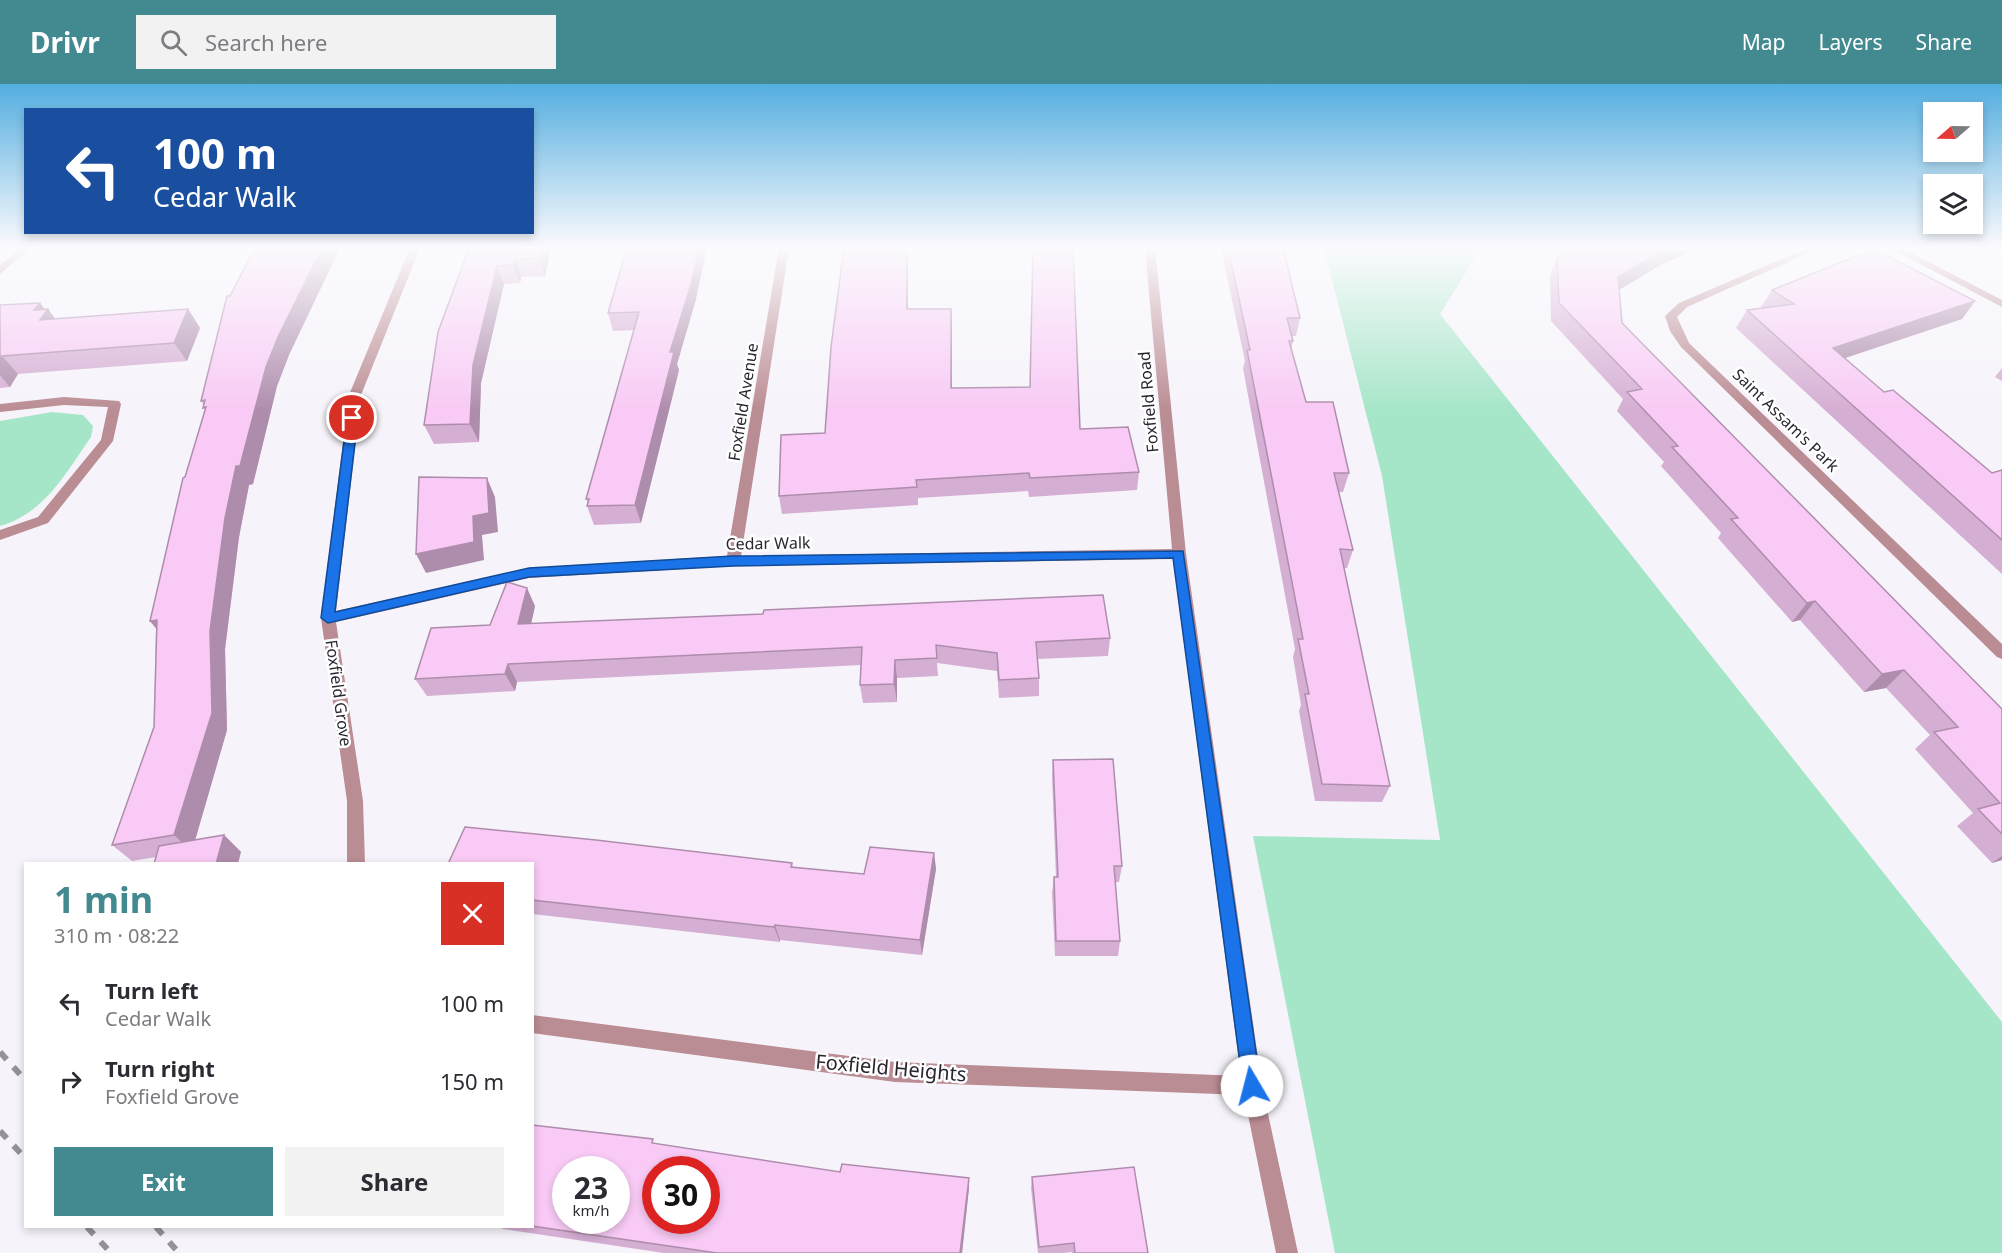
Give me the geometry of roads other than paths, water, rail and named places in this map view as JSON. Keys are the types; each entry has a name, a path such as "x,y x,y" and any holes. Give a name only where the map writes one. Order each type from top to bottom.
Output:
{"street":[{"name":"Foxfield Grove","path":"356,862 355,801 328,618 355,395 393,303"},
{"name":"Foxfield Avenue","path":"733,561 775,303"},
{"name":"Foxfield Road","path":"1155,303 1179,554 1252,1086 1287,1253"},
{"name":"Saint Assam's Park","path":"1689,303 1671,316 1676,331 1685,345 2002,653"},
{"path":"0,408 64,401 115,404 107,441 43,520 9,534 0,535"},
{"name":"Cedar Walk","path":"328,618 529,573 733,561 1179,554"},
{"name":"Foxfield Heights","path":"534,1023 896,1072 1252,1086"}],"railway":[{"path":"0,1052 24,1079"},
{"path":"0,1131 24,1157"},
{"path":"88,1228 111,1253"},
{"path":"157,1228 179,1253"}]}
